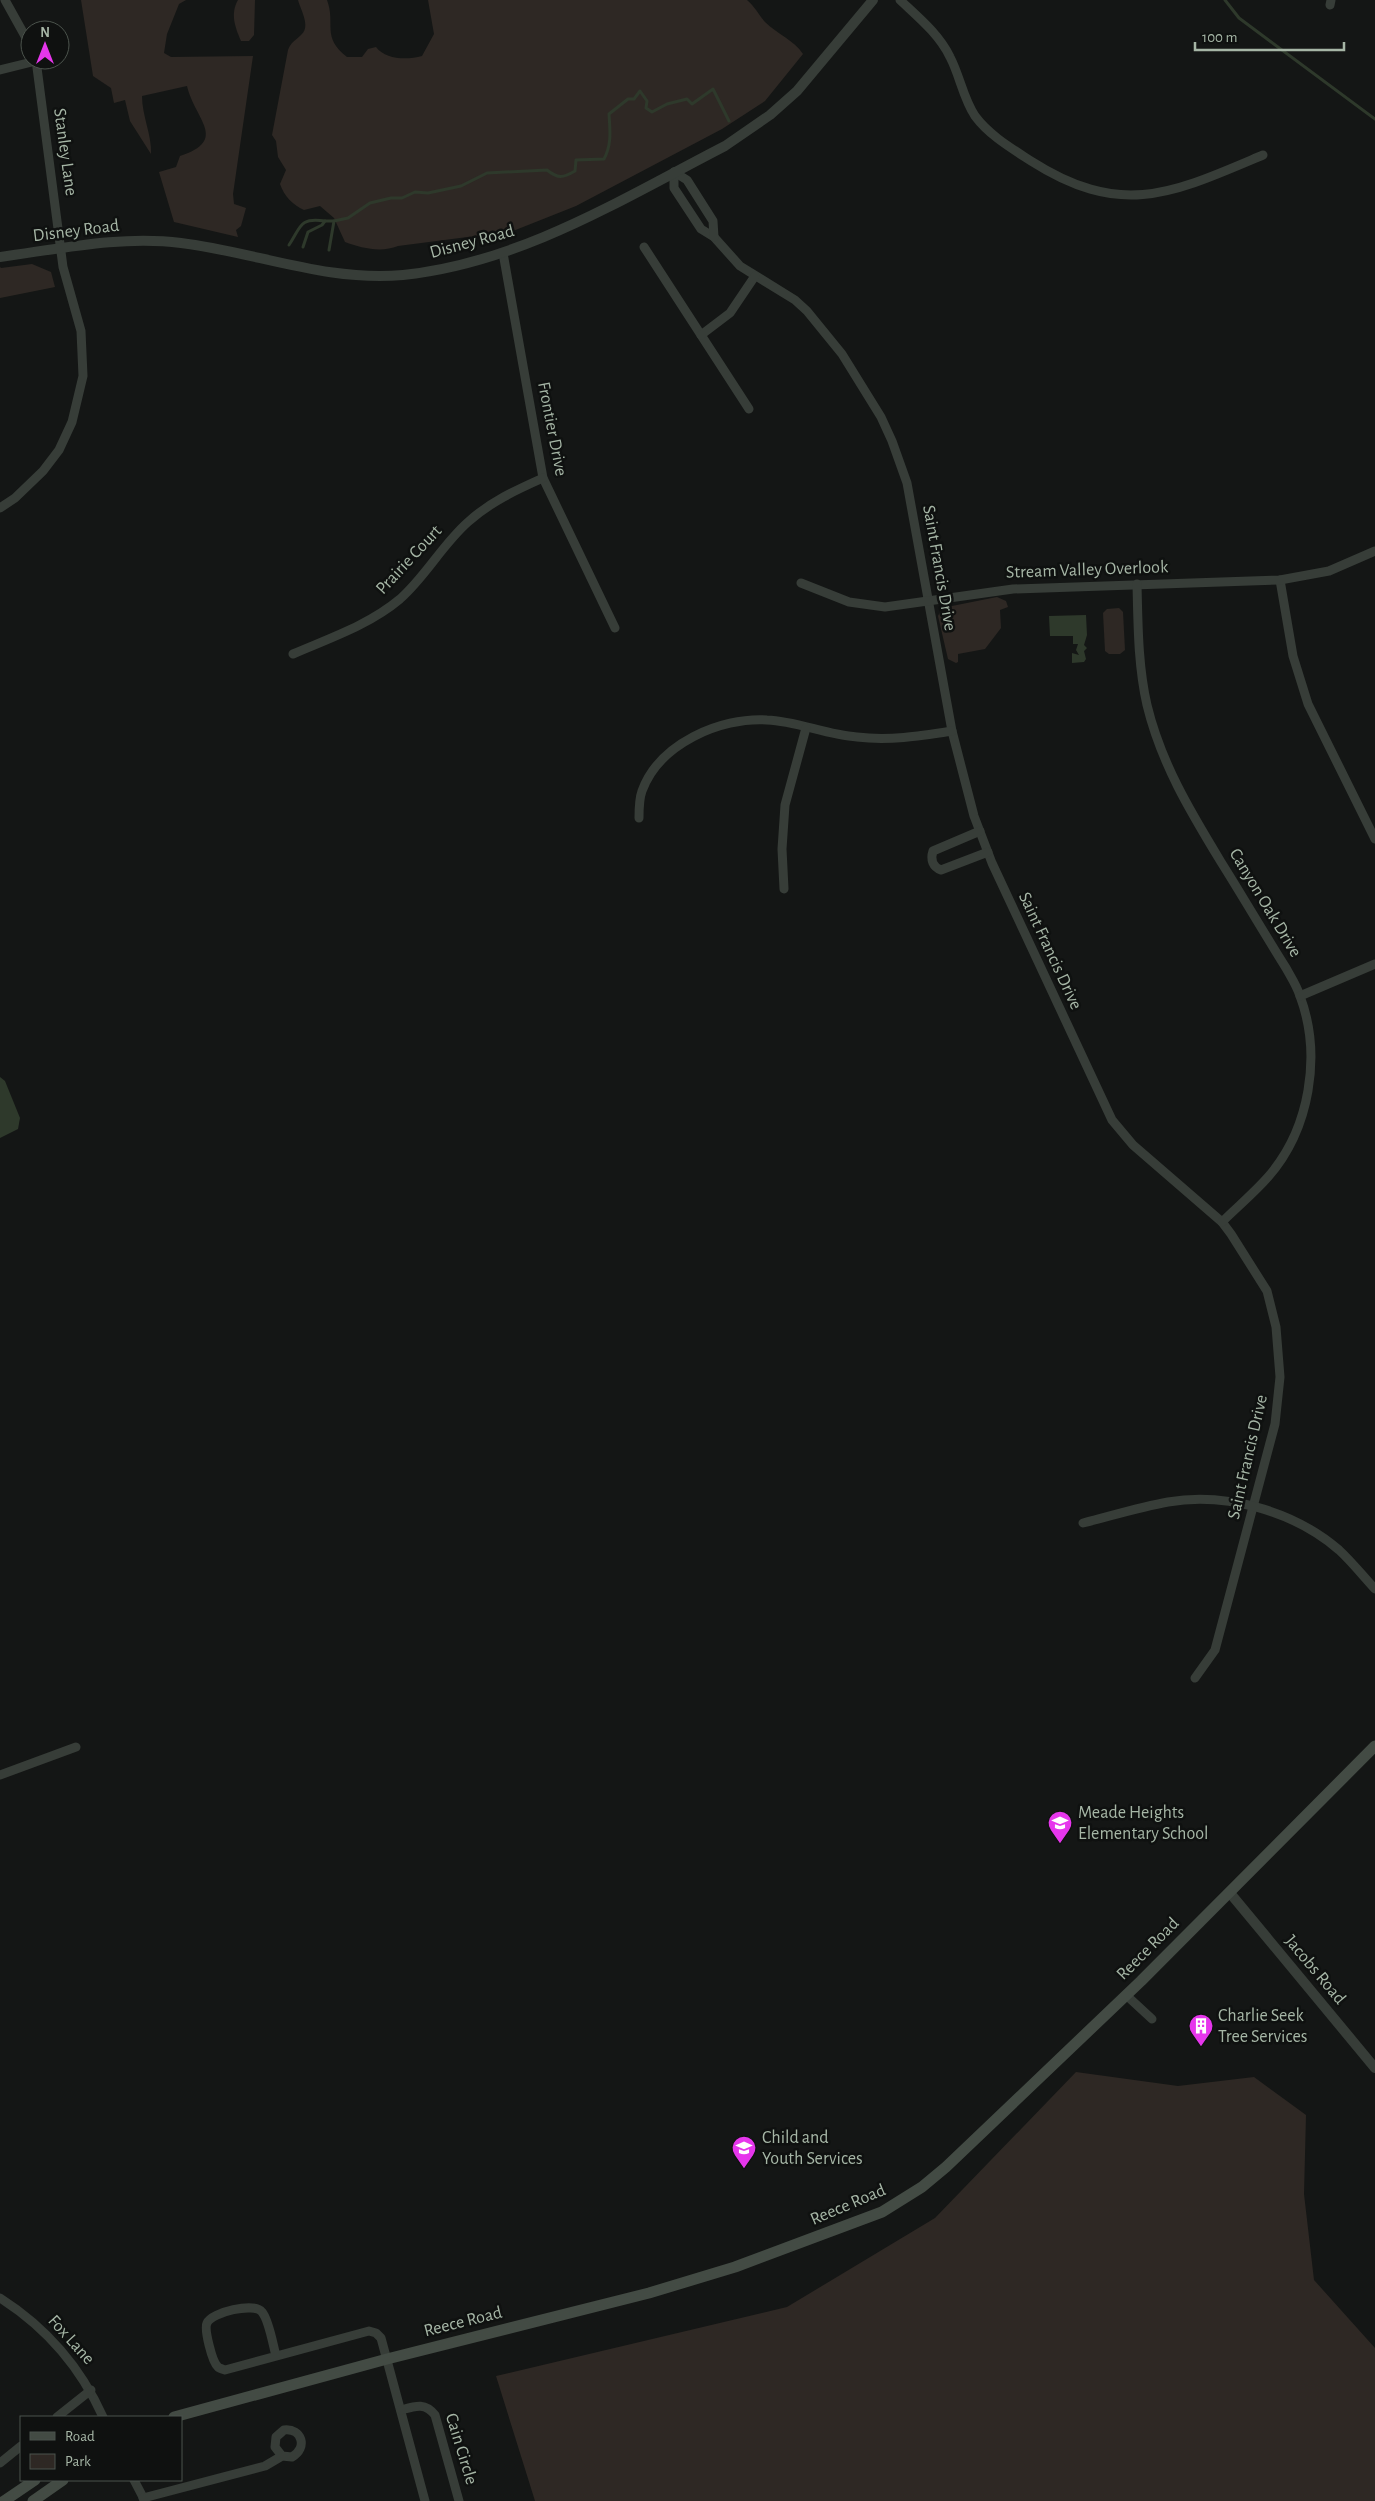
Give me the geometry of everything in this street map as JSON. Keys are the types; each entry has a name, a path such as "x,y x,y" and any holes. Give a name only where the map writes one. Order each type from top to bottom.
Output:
{"main road":[{"name":"Reece Road","path":"178,2416 387,2359 701,2278 778,2252 882,2212 922,2187 946,2167 1230,1893 1375,1746"},
{"path":"4,2501 34,2481"},
{"path":"32,2501 62,2481"}],"street":[{"path":"5,0 20,27"},
{"name":"Disney Road","path":"0,257 61,248 123,242 175,242 299,267 366,275 401,275 467,264 503,253 556,232 725,146 770,115 797,91 873,0"},
{"path":"900,0 942,44 956,72 965,97 976,116 990,133 1044,169 1065,180 1110,194 1145,196 1173,191 1196,184 1263,155"},
{"path":"0,70 20,65"},
{"name":"Stanley Lane","path":"0,508 15,498 43,471 59,450 75,413 84,361 81,331 64,267 37,70"},
{"name":"Saint Francis Drive","path":"674,172 687,180 713,221 714,237"},
{"name":"Saint Francis Drive","path":"674,172 674,188 701,229 714,237 726,252 755,276 780,290 807,311 847,360 881,417 907,483 952,731 963,781 988,852 1112,1120 1133,1145 1222,1222 1266,1291 1280,1357 1275,1424 1215,1650 1195,1678"},
{"path":"644,247 749,408"},
{"name":"Frontier Drive","path":"503,253 543,478 615,628"},
{"path":"702,335 730,313 755,276"},
{"name":"Prairie Court","path":"293,654 363,624 382,613 415,584 468,522 499,499 543,478"},
{"name":"Stream Valley Overlook","path":"801,583 830,596 866,606 886,607 1006,589 1280,580 1329,571 1375,551"},
{"path":"1280,580 1293,656 1308,704 1316,724 1375,839"},
{"name":"Canyon Oak Drive","path":"1137,584 1139,645 1143,683 1153,726 1165,762 1185,804 1286,968 1300,996 1309,1038 1309,1089 1304,1111 1284,1155 1269,1176 1222,1222"},
{"path":"638,818 641,792 650,776 674,750 691,738 710,730 749,720 785,722 856,738 889,739 952,731"},
{"path":"784,889 782,849 785,805 806,728"},
{"path":"980,832 932,851 931,860 941,870 988,852"},
{"path":"1300,996 1375,964"},
{"path":"1083,1523 1169,1502 1218,1500 1254,1507 1285,1517 1318,1536 1338,1550 1375,1589"},
{"path":"0,1775 76,1747"},
{"name":"Jacobs Road","path":"1230,1893 1375,2068"},
{"path":"1126,1995 1152,2019"},
{"name":"Fox Lane","path":"0,2298 43,2330 61,2348 91,2390 103,2416"},
{"path":"276,2356 264,2313 258,2308 250,2306 212,2317 207,2322 205,2329 214,2363 218,2368 225,2370 369,2331 376,2333 381,2338 425,2501"},
{"path":"58,2416 91,2390"},
{"name":"Cain Circle","path":"400,2410 423,2405 430,2408 435,2415 459,2501"},
{"path":"0,2463 20,2447"},
{"path":"134,2481 144,2500 265,2466 282,2456"}],"green space":[{"path":"81,0 186,0 179,4 167,34 164,53 171,57 253,56 233,194 234,204 246,208 241,226 236,230 238,237 174,222 159,172 176,167 180,156 195,150 203,143 206,136 205,128 187,86 142,96 151,154 130,121 125,100 114,103 111,88 93,76"},
{"path":"238,0 255,0 254,35 249,41 241,41 235,26 234,10"},
{"path":"298,0 327,0 334,43 347,57 362,57 368,49 376,47 391,57 410,58 422,56 434,34 428,0 747,0 765,22 795,45 803,54 765,101 722,129 576,206 513,231 385,249 371,249 345,242 334,218 320,206 304,210 300,208 286,196 280,184 286,170 278,157 276,141 272,135 288,50 304,31 305,27"},
{"path":"32,264 51,272 55,287 0,298 0,267"},
{"path":"997,597 1006,601 1008,607 1000,610 1001,628 985,649 958,654 958,662 956,663 948,659 938,616 942,608"},
{"path":"1119,608 1123,612 1125,650 1120,654 1109,654 1105,651 1103,613 1107,609"},
{"path":"1076,2072 1178,2086 1254,2077 1306,2115 1304,2194 1314,2280 1375,2348 1375,2501 535,2501 496,2376 787,2307 935,2218"}],"shaded area":[{"path":"1086,615 1087,635 1084,645 1087,648 1084,651 1086,659 1084,662 1072,663 1072,653 1079,655 1076,650 1078,644 1073,644 1073,636 1050,636 1049,616"},
{"path":"0,1077 5,1081 20,1118 18,1129 0,1138"}],"waterway":[{"path":"1225,0 1239,18 1375,119"},
{"path":"329,250 334,221 348,218 370,203 391,198 402,198 415,192 428,193 461,186 487,173 547,170 554,175 564,176 575,171 576,160 604,159 609,142 609,114 628,99 634,99 640,91 647,101 646,108 652,112 667,104 687,99 692,104 713,89 729,121"},
{"path":"289,245 305,222 325,221"},
{"path":"303,247 308,232 322,225 325,221 334,221"}],"place":[{"name":"Meade Heights Elementary School","path":"1060,1844"},
{"name":"Charlie Seek Tree Services","path":"1201,2047"},
{"name":"Child and Youth Services","path":"744,2169"}]}
